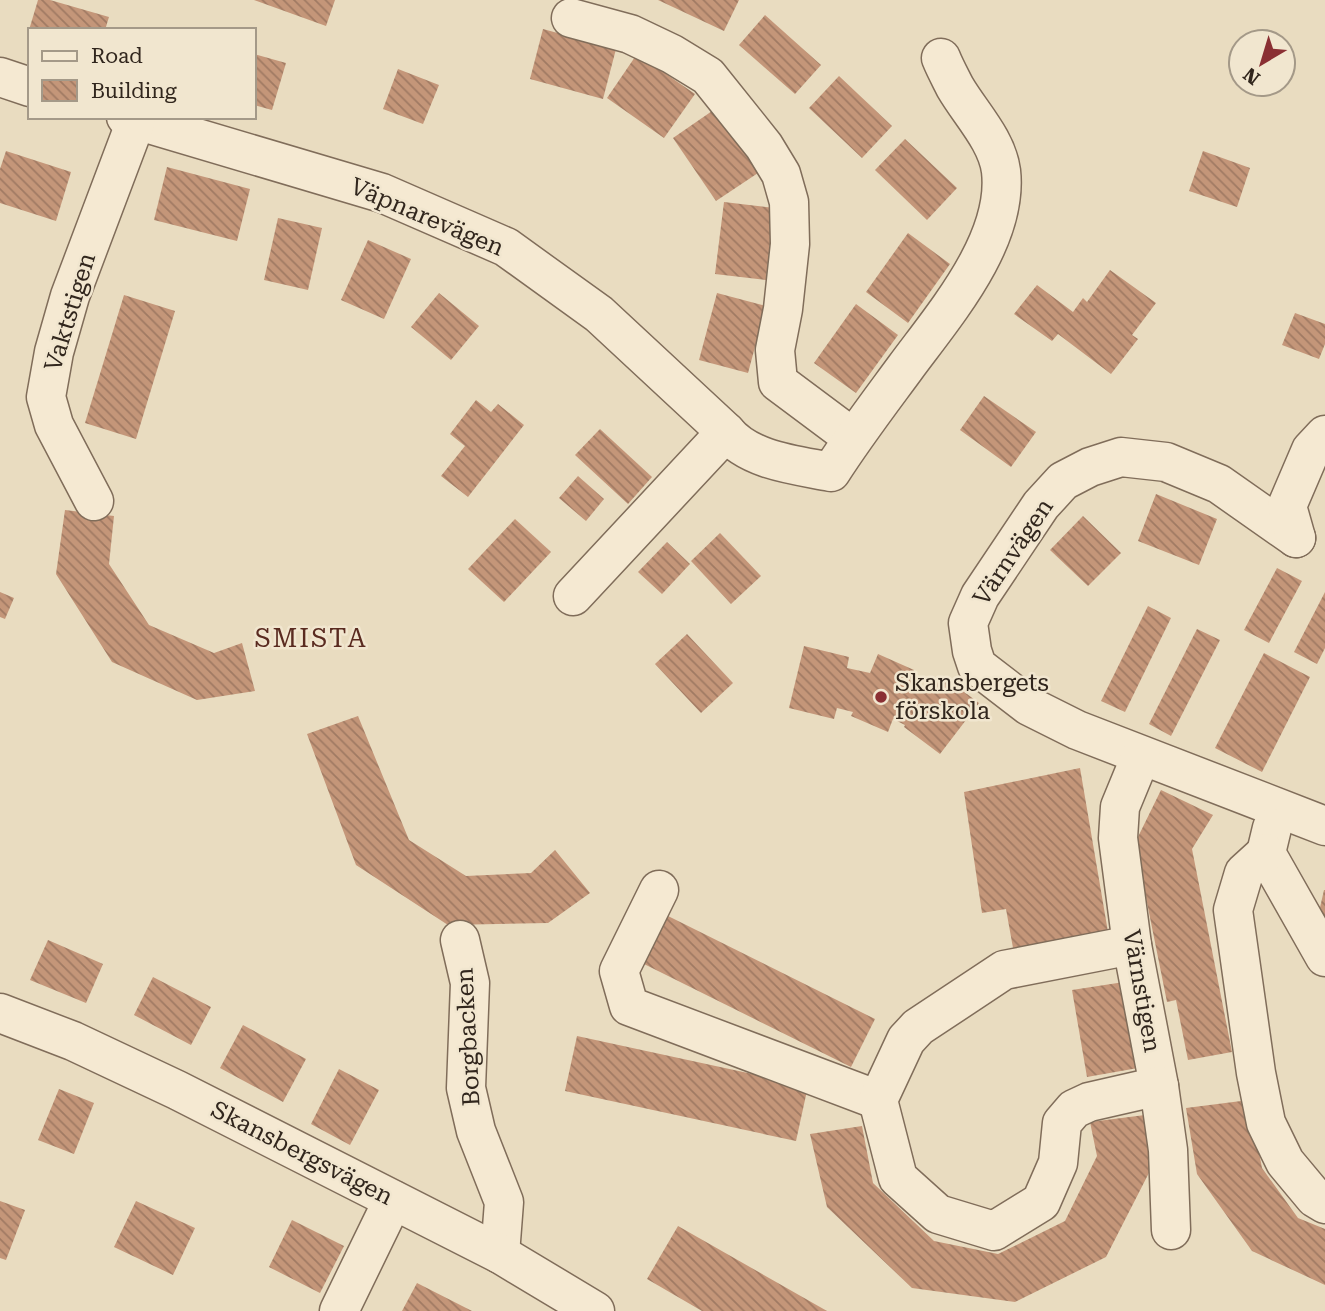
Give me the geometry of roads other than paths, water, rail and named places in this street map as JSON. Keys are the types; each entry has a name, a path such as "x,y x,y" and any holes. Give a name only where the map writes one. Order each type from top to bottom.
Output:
{"street":[{"path":"571,18 630,34 672,54 708,76 764,146 780,174 789,202 790,244 783,309 775,350 778,382 853,438"},
{"name":"Väpnarevägen","path":"131,119 382,193 506,247 599,314 736,444 783,463 831,472 956,299 989,240 999,209 1001,170 993,148 955,87 941,58"},
{"path":"0,77 28,86"},
{"name":"Vaktstigen","path":"94,501 54,425 46,397 54,352 70,296 131,119"},
{"path":"573,596 726,432"},
{"name":"Värnvägen","path":"1314,822 1077,730 1029,706 977,666 968,623 980,596 1041,505 1063,481 1090,467 1121,457 1166,462 1219,484 1296,538 1287,506 1311,450 1325,435"},
{"name":"Värnstigen","path":"1142,756 1120,807 1118,838 1132,946 1159,1086 1168,1150 1171,1230"},
{"path":"1314,822 1273,825 1266,853 1244,873 1233,910 1256,1073 1266,1123 1285,1162 1315,1198 1325,1203"},
{"path":"1266,853 1325,957"},
{"path":"659,890 619,971 629,1006 878,1100"},
{"name":"Borgbacken","path":"460,940 470,983 466,1087 476,1131 504,1202 500,1254"},
{"path":"1132,946 1004,970 918,1027 906,1040 878,1100 898,1178 938,1214 994,1231 1041,1202 1058,1163 1062,1123 1074,1109 1089,1102 1159,1086"},
{"name":"Skansbergsvägen","path":"0,1013 96,1052 393,1200 500,1254 595,1311"},
{"path":"340,1311 393,1200"}],"place":[{"name":"Skansbergets förskola","path":"881,697"}],"district":[{"name":"SMISTA","path":"311,638"}]}
